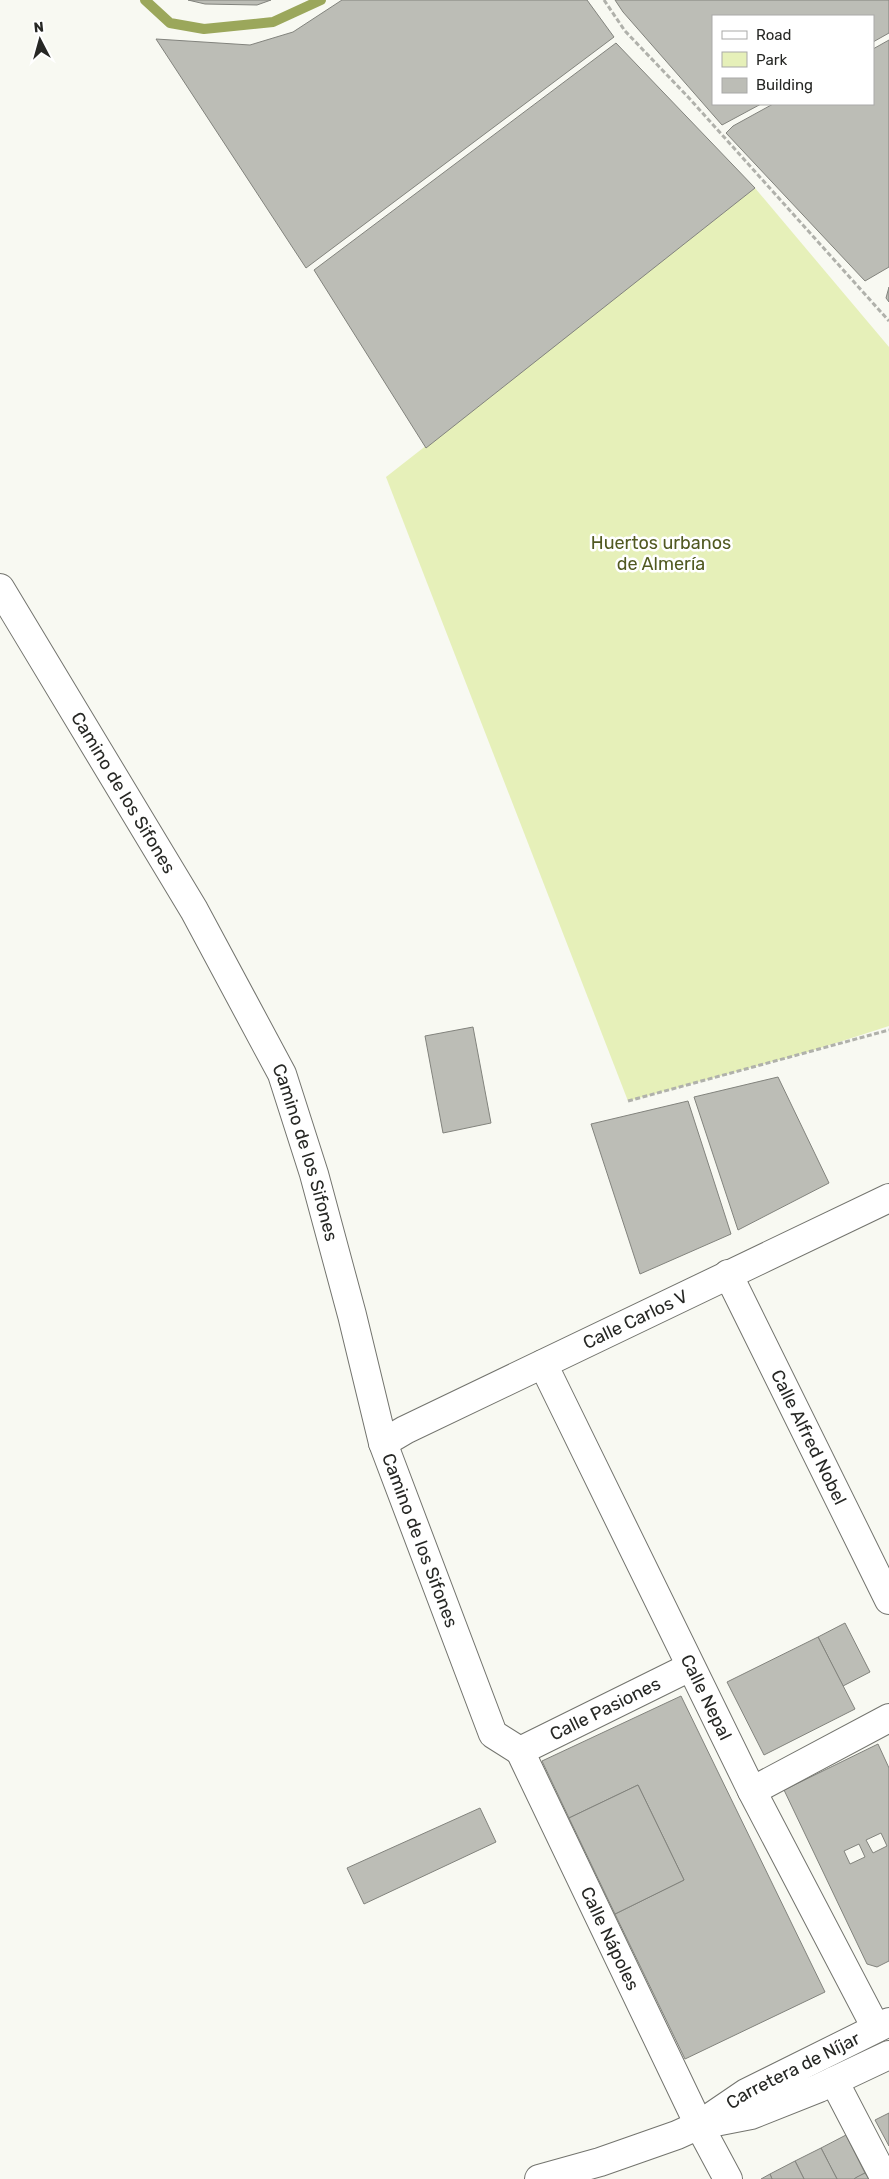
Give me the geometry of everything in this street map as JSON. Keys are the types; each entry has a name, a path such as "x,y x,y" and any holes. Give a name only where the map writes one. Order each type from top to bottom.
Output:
{"street":[{"name":"Camino de los Sifones","path":"0,588 194,910 282,1074 314,1174 352,1315 383,1443 493,1734 520,1751"},
{"name":"Calle Carlos V","path":"383,1443 405,1430 889,1198"},
{"name":"Calle Alfred Nobel","path":"728,1274 889,1600"},
{"name":"Calle Nepal","path":"543,1364 752,1791 883,2025"},
{"name":"Calle Pasiones","path":"520,1751 690,1667"},
{"path":"752,1791 886,1727"},
{"name":"Calle Nápoles","path":"520,1751 699,2125 728,2179"},
{"name":"Carretera de Níjar","path":"699,2125 746,2093 883,2025"},
{"name":"Carretera de Níjar","path":"539,2179 600,2162 699,2125 751,2115 834,2081 889,2055"},
{"path":"834,2081 885,2179"}],"path":[{"path":"604,0 625,31 689,98 889,321"},
{"path":"628,1101 889,1030"}],"green space":[{"name":"Huertos urbanos de Almería","path":"755,188 889,347 889,1026 808,1052 628,1101 386,477"}],"building":[{"path":"188,0 271,0 257,5 205,4"},
{"path":"342,0 587,0 614,37 306,268 156,39 250,45 293,32"},
{"path":"615,0 889,0 889,33 874,41 874,15 712,15 712,105 759,105 722,125 623,12"},
{"path":"889,40 889,267 865,281 726,133 733,126 771,105 874,105 874,48"},
{"path":"616,43 755,188 426,448 314,270"},
{"path":"889,287 889,302 886,298"},
{"path":"473,1027 491,1123 443,1133 425,1036"},
{"path":"778,1077 829,1183 738,1230 694,1097"},
{"path":"688,1101 731,1234 640,1274 591,1124"},
{"path":"845,1623 870,1672 843,1686 818,1637"},
{"path":"818,1637 855,1709 764,1755 727,1682"},
{"path":"681,1696 825,1992 685,2059 615,1914 684,1880 638,1785 569,1818 542,1761"},
{"path":"878,1744 889,1768 889,1961 877,1967 867,1964 784,1790","holes":["881,1833 887,1846 873,1853 866,1840","859,1844 865,1857 850,1864 844,1851"]},
{"path":"638,1785 684,1880 615,1914 569,1818"},
{"path":"480,1808 496,1842 364,1904 347,1868"},
{"path":"889,2113 889,2146 875,2120"},
{"path":"846,2135 865,2173 854,2179 837,2179 821,2148"},
{"path":"821,2148 837,2179 804,2179 795,2161"},
{"path":"795,2161 804,2179 772,2179 770,2174"},
{"path":"865,2173 869,2179 854,2179 857,2177"},
{"path":"770,2174 772,2179 761,2179"}],"waterway":[{"path":"145,0 170,23 204,29 273,22 321,0"}]}
